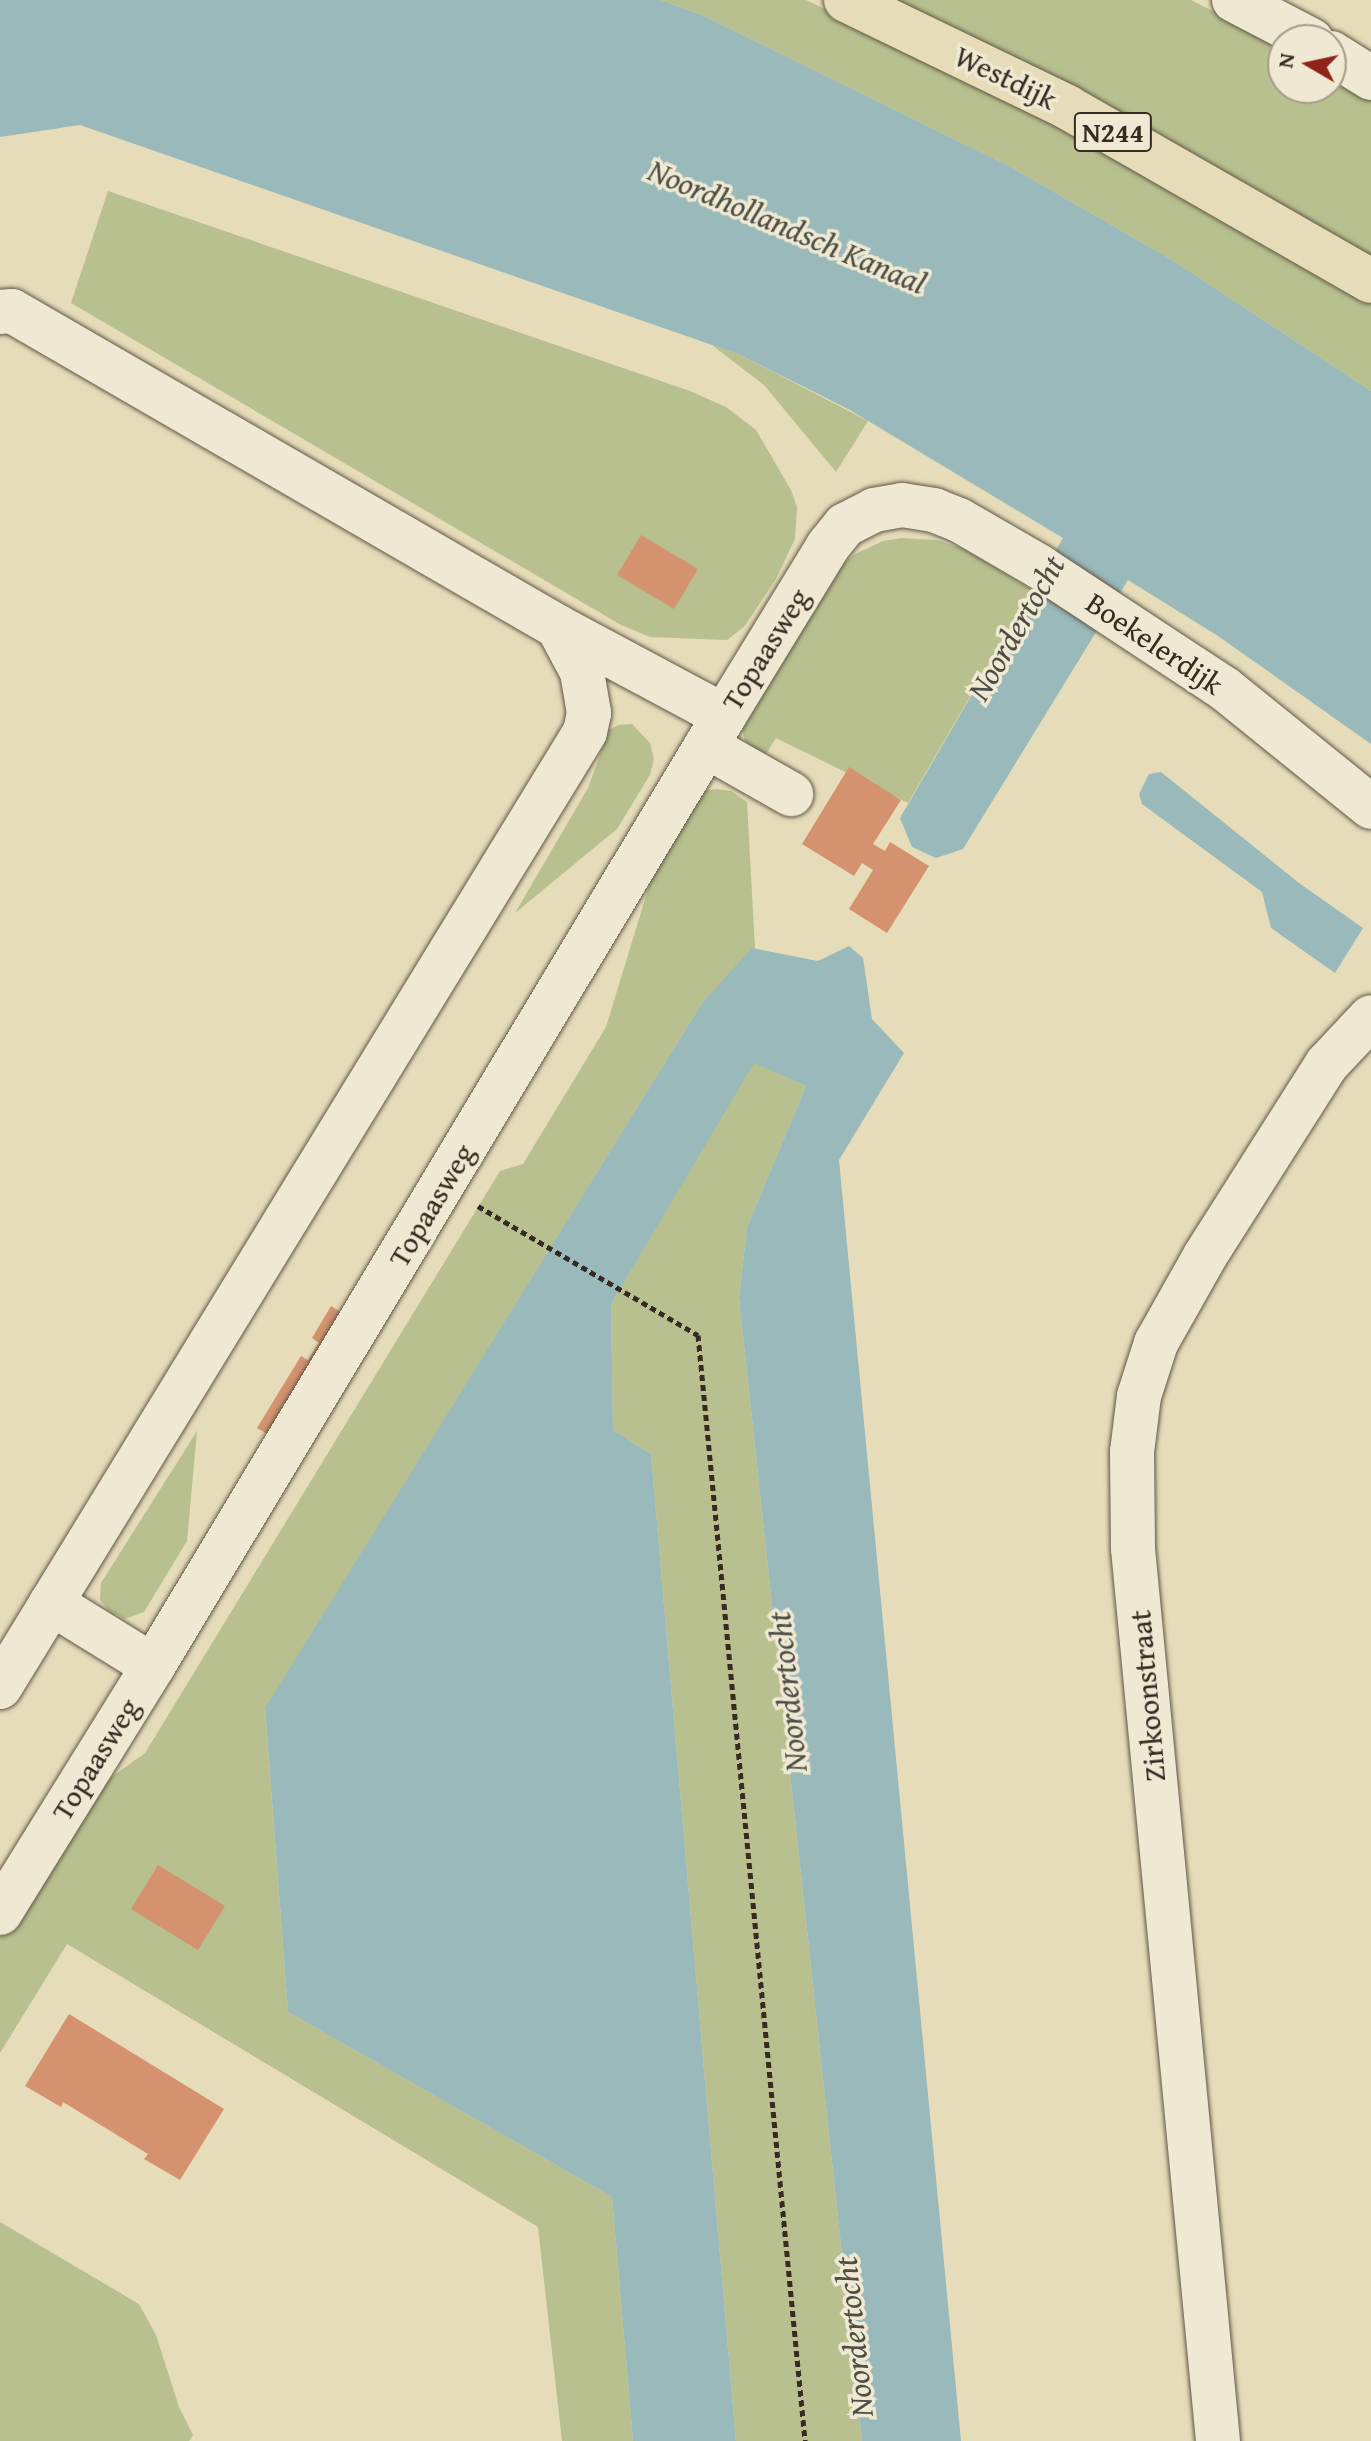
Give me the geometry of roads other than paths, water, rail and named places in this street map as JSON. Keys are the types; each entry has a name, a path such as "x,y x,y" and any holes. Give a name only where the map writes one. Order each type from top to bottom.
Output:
{"main road":[{"name":"Westdijk","path":"846,0 1067,107 1371,281"}],"street":[{"path":"1234,0 1280,24"},
{"path":"1347,63 1371,78"},
{"path":"0,312 12,311 558,627 715,731 791,794"},
{"name":"Boekelerdijk","path":"874,510 902,505 934,510 983,533 1040,567 1225,689 1371,807"},
{"name":"Topaasweg","path":"0,1913 153,1666 828,546 845,525 874,510"},
{"path":"0,1687 585,732 589,697 572,649 558,627"},
{"name":"Zirkoonstraat","path":"1218,2441 1133,1548 1132,1452 1139,1396 1163,1331 1205,1256 1327,1064 1371,1017"},
{"path":"51,1603 153,1666"}],"water":[{"path":"0,0 661,0 702,15 1011,167 1172,260 1371,391 1371,744 1218,636 1128,580 963,849 936,858 912,847 900,818 1063,538 850,410 738,354 80,125 0,137"},
{"path":"1161,772 1299,883 1363,928 1335,973 1271,928 1262,892 1142,804 1139,794 1149,774"},
{"name":"Noordertocht","path":"849,946 863,958 872,1019 904,1053 839,1160 961,2441 862,2441 739,1298 747,1227 806,1086 754,1063 611,1304 613,1430 651,1454 736,2441 633,2441 612,2197 288,2012 265,1708 702,1003 752,948 818,961"}],"water label":[{"name":"Noordhollandsch Kanaal","path":"787,227"}]}
